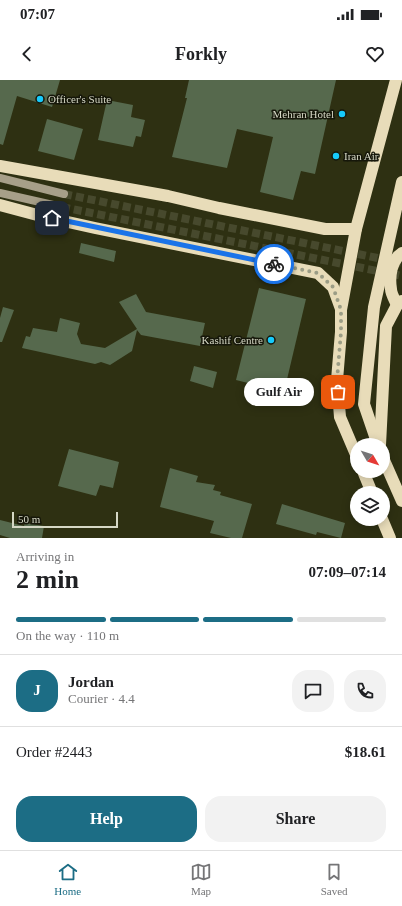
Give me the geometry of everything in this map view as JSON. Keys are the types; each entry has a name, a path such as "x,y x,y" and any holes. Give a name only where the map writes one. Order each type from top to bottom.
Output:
{"highway":[{"path":"350,441 340,417 337,380 341,332 341,310 356,229 396,80"},
{"path":"0,166 168,196 219,208 325,229 356,229"},
{"path":"376,438 364,404 374,308 402,182"},
{"path":"0,205 82,225 318,273 333,287 341,310"},
{"path":"379,438 386,326 399,303 391,290 391,270 393,262 402,253"},
{"path":"390,474 402,501"},
{"path":"385,526 390,538"}],"main road":[{"path":"0,178 64,194"},
{"path":"0,193 62,207"}],"building":[{"name":"Officer's Suite","path":"0,80 60,80 52,107 17,96 3,145 0,144"},
{"path":"189,80 336,80 315,174 301,171 293,200 260,192 273,137 237,129 227,168 172,157 187,98 185,98"},
{"path":"107,100 133,105 131,117 145,120 141,137 136,136 133,147 98,140"},
{"path":"47,119 83,129 74,160 38,151"},
{"path":"81,243 116,251 114,262 79,253"},
{"name":"Kashif Centre","path":"259,288 306,299 284,392 236,380"},
{"path":"136,294 146,312 205,323 200,346 141,335 137,330 132,351 110,365 101,362 95,364 22,348 26,336 30,337 33,328 57,332 60,318 80,323 77,334 81,344 105,348 137,329 119,302"},
{"path":"3,307 14,310 2,342 0,342 0,318"},
{"path":"194,366 217,372 213,388 190,381"},
{"path":"69,449 119,462 113,488 100,485 96,496 58,486"},
{"path":"170,468 198,476 196,482 215,485 213,490 221,492 220,495 252,504 242,538 231,538 210,533 214,521 160,507"},
{"path":"282,504 345,523 341,538 317,532 316,535 276,524"},
{"path":"0,520 24,526 25,523 44,526 42,538 10,538 0,535"}],"tunnel":[{"path":"64,194 402,263"},
{"path":"62,207 402,276"}],"way so far":[{"path":"274,264 318,273 333,287 341,310 341,332 337,380 338,392"}],"place":[{"name":"Officer's Suite","path":"40,99"},
{"name":"Mehran Hotel","path":"342,114"},
{"name":"Iran Air","path":"336,156"},
{"name":"Kashif Centre","path":"271,340"},
{"name":"Gulf Air","path":"338,392"}],"route":[{"path":"52,218 274,264"}]}
